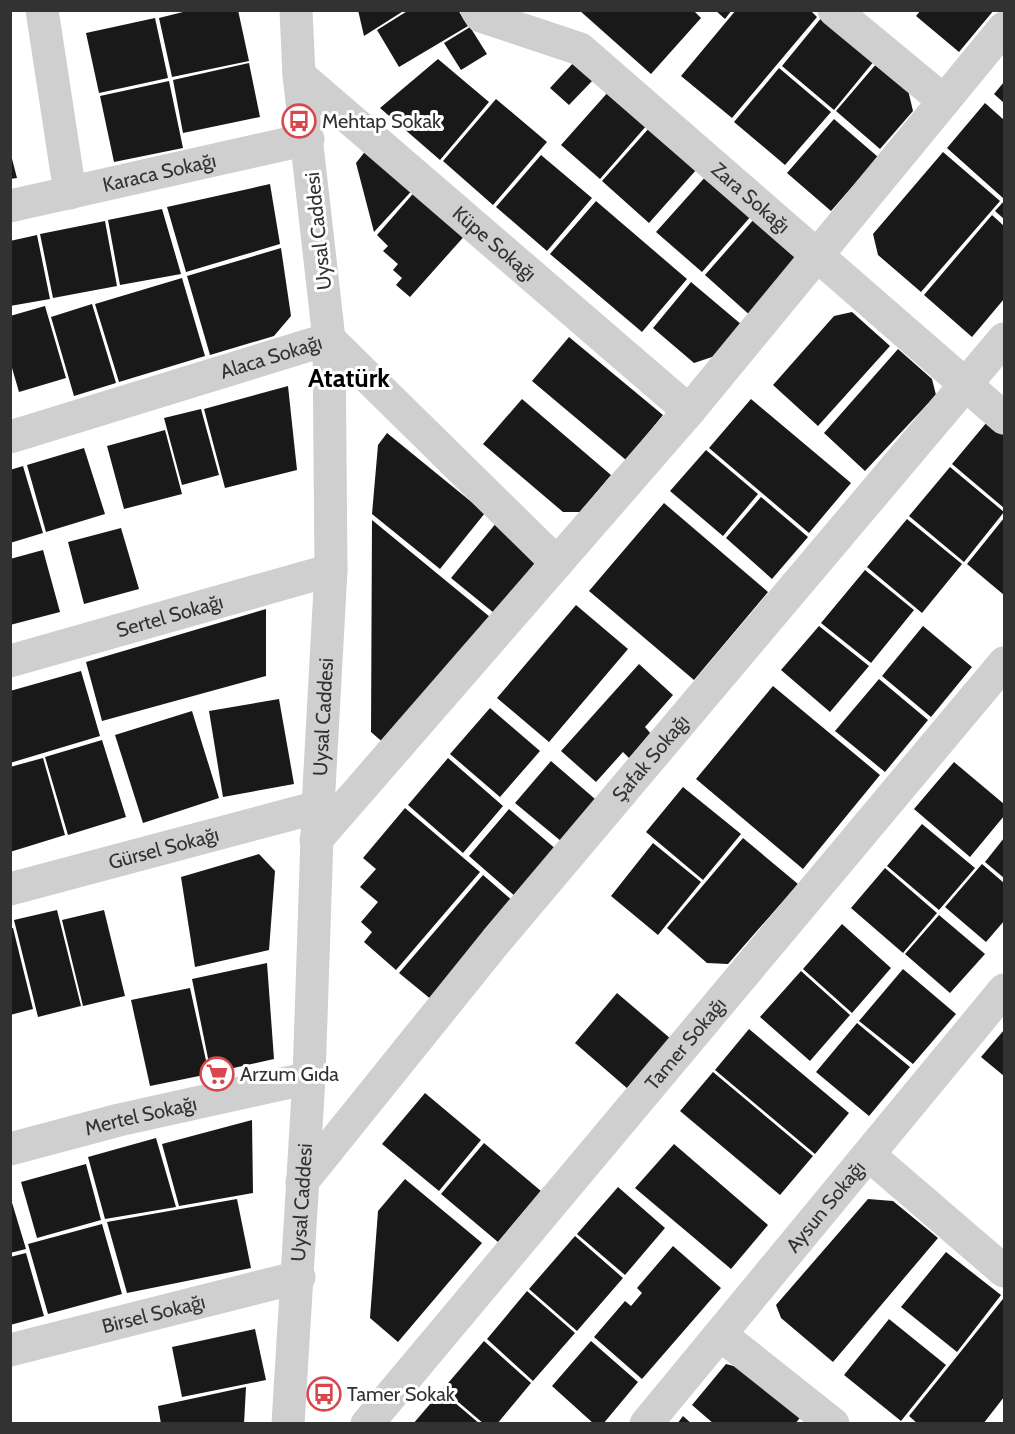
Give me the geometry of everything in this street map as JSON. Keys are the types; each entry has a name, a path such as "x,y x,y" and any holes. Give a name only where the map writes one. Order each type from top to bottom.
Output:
{"street":[{"path":"42,10 70,193"},
{"name":"Uysal Caddesi","path":"288,1424 299,1277 309,1078 316,840 331,570 329,339 299,75 296,10"},
{"name":"Zara Sokağı","path":"477,10 481,16 526,18 580,49 1005,418"},
{"path":"834,10 944,101"},
{"path":"316,840 689,411 1005,28"},
{"name":"Küpe Sokağı","path":"299,75 689,411"},
{"name":"Karaca Sokağı","path":"10,206 308,139"},
{"name":"Alaca Sokağı","path":"10,437 329,339 557,563"},
{"name":"Şafak Sokağı","path":"302,1182 496,941 1005,339"},
{"name":"Sertel Sokağı","path":"10,661 331,570"},
{"name":"Tamer Sokağı","path":"367,1424 1005,663"},
{"name":"Gürsel Sokağı","path":"10,889 318,807"},
{"name":"Aysun Sokağı","path":"646,1424 1005,990"},
{"name":"Mertel Sokağı","path":"10,1149 119,1120 309,1078"},
{"path":"869,1155 1005,1271"},
{"name":"Birsel Sokağı","path":"10,1350 299,1277"},
{"path":"721,1335 833,1424"}],"building":[{"path":"191,10 238,10 249,61 172,77 159,18"},
{"path":"358,10 405,10 364,36"},
{"path":"409,10 458,10 468,26 399,67 377,30"},
{"path":"579,10 693,10 701,18 651,74"},
{"path":"715,10 732,10 725,19"},
{"path":"736,10 810,10 817,17 732,118 681,76"},
{"path":"921,10 994,10 959,52 916,16"},
{"path":"827,11 879,55 834,110 782,66"},
{"path":"155,18 168,78 99,93 86,33"},
{"path":"470,27 487,54 461,70 444,43"},
{"path":"438,59 489,102 440,160 380,108"},
{"path":"575,61 594,79 569,105 550,88"},
{"path":"249,63 260,117 183,133 173,80"},
{"path":"877,63 908,90 913,111 880,149 836,111"},
{"path":"779,68 831,112 785,165 734,122"},
{"path":"169,81 183,148 114,162 100,96"},
{"path":"1004,82 1004,103 994,94"},
{"path":"609,91 647,125 600,179 561,145"},
{"path":"496,99 547,142 493,205 443,161"},
{"path":"985,103 1004,120 1003,198 947,148"},
{"path":"834,119 878,157 831,211 787,173"},
{"path":"650,127 697,169 649,223 602,181"},
{"path":"371,144 417,185 374,232 356,163"},
{"path":"10,151 17,178 10,179"},
{"path":"943,152 1000,201 921,292 878,255 873,234"},
{"path":"541,155 592,198 547,251 496,207"},
{"path":"707,175 752,215 702,272 656,232"},
{"path":"270,184 280,244 186,272 167,207"},
{"path":"418,188 468,232 410,297 396,285 402,278 393,270 398,264 383,251 388,246 377,235"},
{"path":"596,201 687,279 642,332 550,254"},
{"path":"1004,201 1004,219 995,211"},
{"path":"162,209 181,274 120,285 108,220"},
{"path":"992,215 1004,226 1004,299 972,337 924,295"},
{"path":"755,218 803,260 752,317 705,275"},
{"path":"105,221 117,286 53,298 40,234"},
{"path":"37,235 50,299 10,306 10,241"},
{"path":"281,248 291,316 274,336 210,355 187,276"},
{"path":"182,278 205,356 119,382 95,304"},
{"path":"691,282 742,325 715,356 694,363 653,328"},
{"path":"92,304 116,383 74,396 51,317"},
{"path":"45,306 66,378 19,392 10,361 10,316"},
{"path":"852,312 890,346 818,426 773,385 834,316"},
{"path":"569,337 663,415 626,460 532,381"},
{"path":"898,349 932,379 936,395 865,471 824,433"},
{"path":"288,386 297,470 225,488 204,409"},
{"path":"522,399 611,475 580,512 563,512 483,444"},
{"path":"751,399 851,483 809,533 709,448"},
{"path":"201,409 219,475 182,485 164,418"},
{"path":"992,416 1004,427 1004,508 952,464"},
{"path":"165,430 182,494 124,509 107,446"},
{"path":"387,433 485,513 440,569 372,514 378,445"},
{"path":"84,448 105,514 46,532 27,465"},
{"path":"706,450 758,494 723,536 670,491"},
{"path":"23,466 43,533 10,543 10,470"},
{"path":"950,467 1004,512 964,562 909,516"},
{"path":"761,497 808,537 772,579 726,538"},
{"path":"664,503 768,592 694,680 589,591"},
{"path":"1004,518 1004,595 967,564"},
{"path":"907,519 962,564 922,613 867,567"},
{"path":"372,520 490,617 386,745 371,732"},
{"path":"497,522 540,557 494,613 451,578"},
{"path":"121,528 139,589 84,604 68,542"},
{"path":"43,550 60,612 10,625 10,559"},
{"path":"865,570 914,610 871,663 821,623"},
{"path":"576,605 628,649 549,742 497,698"},
{"path":"266,609 266,676 102,721 86,662"},
{"path":"819,626 869,666 830,712 781,670"},
{"path":"923,626 972,667 931,717 882,676"},
{"path":"639,664 673,695 645,727 651,734 629,758 623,752 596,782 561,751"},
{"path":"81,671 100,736 10,763 10,691"},
{"path":"879,679 928,720 885,772 835,731"},
{"path":"773,686 880,775 803,869 696,779"},
{"path":"279,699 294,784 223,797 209,711"},
{"path":"490,708 540,751 500,797 450,754"},
{"path":"192,711 219,798 143,823 115,735"},
{"path":"102,740 126,817 68,835 45,757"},
{"path":"43,758 65,835 10,852 10,767"},
{"path":"448,758 503,806 463,853 408,805"},
{"path":"551,761 602,805 567,846 515,803"},
{"path":"954,762 1004,804 1004,816 970,857 914,809"},
{"path":"683,787 741,834 703,880 646,832"},
{"path":"405,808 480,872 396,970 364,942 372,932 361,922 378,902 360,887 376,869 363,858"},
{"path":"509,809 564,856 524,904 469,856"},
{"path":"922,824 975,868 939,910 887,866"},
{"path":"743,838 798,884 728,964 707,963 667,928"},
{"path":"1004,838 1004,878 985,862"},
{"path":"653,843 701,882 658,935 611,896"},
{"path":"259,854 275,871 269,950 195,967 181,877"},
{"path":"982,864 1004,883 1004,921 986,942 945,907"},
{"path":"885,868 937,913 903,953 851,908"},
{"path":"483,875 521,908 438,1005 399,973"},
{"path":"57,910 81,1006 38,1017 14,920"},
{"path":"104,910 125,996 83,1006 62,920"},
{"path":"939,915 985,954 950,993 905,954"},
{"path":"842,924 891,968 852,1013 803,969"},
{"path":"10,928 13,928 33,1009 10,1015"},
{"path":"267,963 274,1059 211,1073 192,979"},
{"path":"903,969 956,1014 913,1064 859,1021"},
{"path":"801,971 850,1015 810,1061 760,1017"},
{"path":"190,988 209,1074 150,1086 131,1000"},
{"path":"617,993 671,1039 628,1089 575,1043"},
{"path":"857,1023 910,1067 869,1116 816,1072"},
{"path":"749,1029 849,1113 815,1154 715,1070"},
{"path":"1004,1030 1004,1076 981,1057"},
{"path":"713,1072 813,1156 780,1195 680,1111"},
{"path":"425,1093 481,1140 439,1191 382,1144"},
{"path":"252,1120 253,1193 179,1206 162,1144"},
{"path":"156,1138 176,1207 105,1219 88,1157"},
{"path":"484,1143 541,1191 498,1242 441,1194"},
{"path":"674,1144 768,1225 731,1269 635,1188"},
{"path":"86,1164 101,1220 37,1238 21,1182"},
{"path":"405,1179 482,1243 398,1342 370,1318 378,1211"},
{"path":"618,1187 665,1228 625,1275 577,1234"},
{"path":"10,1196 26,1249 10,1253"},
{"path":"237,1199 251,1268 127,1293 107,1222"},
{"path":"868,1199 893,1201 938,1238 833,1362 781,1318 776,1305"},
{"path":"102,1224 122,1294 48,1314 28,1244"},
{"path":"575,1236 623,1278 577,1331 529,1289"},
{"path":"673,1246 721,1288 642,1379 594,1337 625,1301 631,1306 642,1293 637,1288"},
{"path":"946,1252 1001,1295 957,1352 901,1307"},
{"path":"26,1253 44,1316 10,1325 10,1257"},
{"path":"527,1291 575,1333 533,1381 487,1339"},
{"path":"1003,1299 1004,1397 983,1424 918,1424 909,1416"},
{"path":"889,1319 946,1365 901,1421 844,1375"},
{"path":"255,1329 266,1380 182,1397 172,1347"},
{"path":"484,1341 531,1383 497,1424 484,1424 443,1389"},
{"path":"591,1341 638,1382 603,1424 594,1424 552,1386"},
{"path":"726,1364 752,1371 803,1414 795,1424 714,1424 692,1405"},
{"path":"246,1387 244,1424 161,1424 158,1406"},
{"path":"441,1391 480,1424 413,1424"},
{"path":"683,1416 692,1424 677,1424"}],"place":[{"name":"Mehtap Sokak","path":"299,121"},
{"name":"Arzum Gıda","path":"217,1074"},
{"name":"Tamer Sokak","path":"324,1394"}],"district":[{"name":"Atatürk","path":"349,378"}]}
